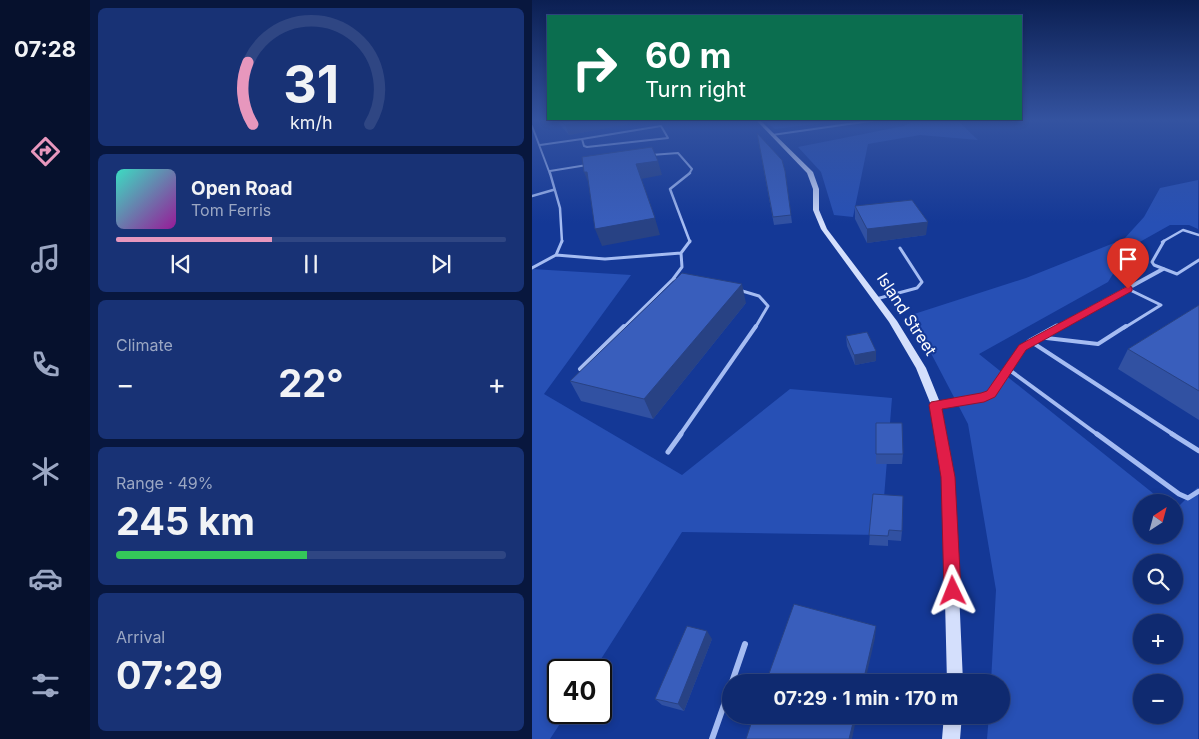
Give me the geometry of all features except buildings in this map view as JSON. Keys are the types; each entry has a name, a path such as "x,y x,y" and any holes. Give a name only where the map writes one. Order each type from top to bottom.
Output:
{"street":[{"name":"Island Street","path":"792,154 810,172 816,189 816,210 824,230 894,321 921,368 936,405 948,477 955,674"},
{"path":"936,405 984,397 991,394 1007,368 1030,341 1163,269"},
{"path":"951,739 952,724"}],"lane":[{"path":"544,154 550,170 553,190 558,205 563,239 556,255"},
{"path":"642,156 660,154"},
{"path":"532,268 556,255 605,259 681,253 690,243 690,238 670,189 688,176 692,169 679,154"},
{"path":"550,170 596,164"},
{"path":"532,196 553,190"},
{"path":"1198,235 1183,230 1162,242 1152,262 1163,269 1177,274 1198,260"},
{"path":"876,300 918,288 922,282 900,248"},
{"path":"580,369 674,279 684,265 681,253"},
{"path":"674,279 683,280"},
{"path":"668,452 766,312 768,306 759,296 731,289"},
{"path":"1038,337 1085,344 1098,344 1161,305 1128,289"},
{"path":"1030,341 1198,451"},
{"path":"1007,368 1179,494 1188,498 1198,491"},
{"path":"734,674 745,644"},
{"path":"712,739 722,710"}],"shaded area":[{"path":"805,154 866,154 853,217 834,215 821,172"},
{"path":"1198,180 1198,229 1189,225 1170,225 1129,248 1108,282 979,354 1154,494 1133,494 1133,544 1183,544 1183,502 1198,487 1198,739 987,739 988,724 1010,724 1010,674 991,674 996,590 968,424 911,315 1026,278 1124,239 1144,217 1160,188"},
{"path":"532,269 631,275 544,394 682,475 790,389 892,398 881,535 682,532 601,659 547,659 547,724 560,724 550,739 532,739"}],"route":[{"path":"953,591 948,477 936,405 984,397 991,394 1016,356 1030,341 1128,289"}]}
